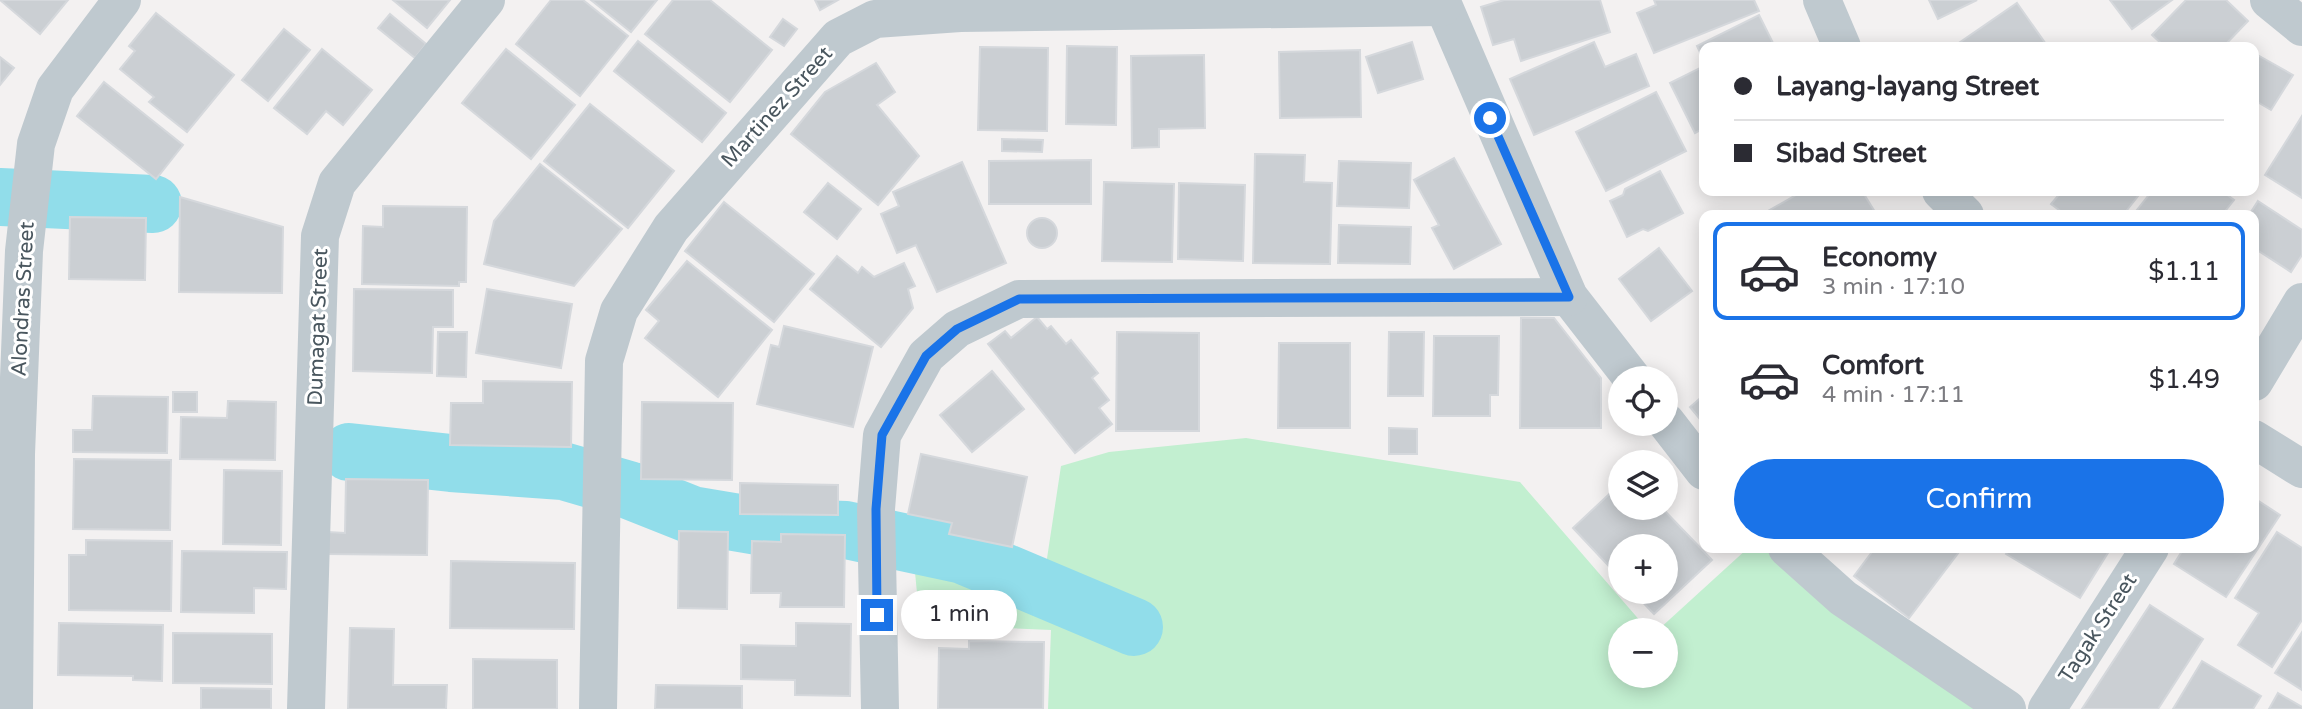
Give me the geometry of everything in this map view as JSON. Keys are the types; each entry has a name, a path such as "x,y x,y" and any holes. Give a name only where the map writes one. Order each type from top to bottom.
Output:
{"street":[{"name":"Alondras Street","path":"13,709 16,454 24,250 36,144 55,89 122,0"},
{"name":"Dumagat Street","path":"306,709 320,236 337,183 486,0"},
{"path":"1822,0 1840,42"},
{"path":"2269,0 2302,27"},
{"path":"1441,4 1569,297 1623,366"},
{"name":"Martinez Street","path":"598,709 604,361 620,311 671,228 838,38 870,9 960,13 1441,4"},
{"path":"1946,196 1960,210"},
{"path":"880,709 876,509 882,435 926,356 957,329 1019,299 1569,297"},
{"path":"2259,374 2302,302"},
{"path":"1677,436 1699,465"},
{"path":"2259,442 2302,469"},
{"path":"1793,553 1843,598 2007,709"},
{"name":"Tagak Street","path":"2047,709 2147,553"}],"green space":[{"path":"1246,438 1520,482 1608,584 1608,604 1626,604 1638,618 1608,618 1608,688 1678,688 1678,618 1671,618 1743,553 1774,553 1977,709 1048,709 1051,630 920,624 911,531 1046,565 1061,466 1109,452"}],"building":[{"path":"0,0 68,0 40,34"},
{"path":"393,0 450,0 427,28"},
{"path":"551,0 583,0 628,36 580,96 516,44"},
{"path":"591,0 657,0 631,32"},
{"path":"673,0 710,0 772,50 730,102 645,34"},
{"path":"815,0 838,0 820,10"},
{"path":"1504,0 1600,0 1610,32 1521,61 1514,39 1493,45 1481,7"},
{"path":"1654,0 1754,0 1759,11 1654,53 1637,13 1656,5"},
{"path":"1929,0 1977,0 1938,19"},
{"path":"2110,0 2172,0 2132,29"},
{"path":"2186,0 2226,0 2248,21 2228,42 2160,42 2152,35"},
{"path":"2017,3 2044,42 1960,42"},
{"path":"156,13 234,75 187,132 149,102 154,97 120,69 135,51 129,46"},
{"path":"390,14 426,44 415,58 378,28"},
{"path":"1759,15 1772,42 1705,42"},
{"path":"783,19 797,29 784,46 770,37"},
{"path":"284,29 310,50 268,101 242,80"},
{"path":"638,41 726,113 702,142 614,71"},
{"path":"1412,42 1423,79 1378,93 1366,57"},
{"path":"1594,42 1605,67 1636,54 1649,86 1534,135 1510,79"},
{"path":"1067,46 1117,47 1116,125 1066,124"},
{"path":"980,47 1048,48 1047,131 978,130"},
{"path":"322,49 372,90 343,125 326,111 307,134 274,108"},
{"path":"506,49 575,105 531,159 462,103"},
{"path":"1360,50 1361,117 1280,118 1279,52"},
{"path":"1204,55 1205,128 1159,129 1159,147 1132,148 1131,56"},
{"path":"2259,56 2293,75 2271,110 2259,103"},
{"path":"0,57 14,68 0,85"},
{"path":"876,63 895,92 877,105 919,156 878,205 791,134 825,92"},
{"path":"1699,68 1699,131 1695,133 1670,83"},
{"path":"104,82 183,145 156,179 77,116"},
{"path":"1656,92 1686,151 1606,191 1576,132"},
{"path":"590,104 674,171 628,228 544,161"},
{"path":"2302,116 2302,198 2265,175"},
{"path":"1002,139 1043,140 1042,152 1002,151"},
{"path":"1255,154 1305,155 1304,182 1332,183 1330,264 1253,263"},
{"path":"1454,158 1501,244 1454,269 1432,228 1439,225 1414,180"},
{"path":"1091,160 1091,204 989,204 989,161"},
{"path":"1339,161 1411,163 1409,208 1337,206"},
{"path":"962,162 1006,263 937,292 916,245 897,253 881,214 899,206 893,192"},
{"path":"540,164 622,229 574,286 484,264 494,221"},
{"path":"1660,171 1683,213 1648,231 1643,229 1627,237 1610,201 1623,195 1625,189"},
{"path":"1104,182 1174,184 1172,262 1102,261"},
{"path":"828,183 861,209 837,239 804,212"},
{"path":"1179,183 1245,185 1243,261 1178,259"},
{"path":"1794,196 1865,196 1874,210 1770,210"},
{"path":"2058,196 2138,196 2127,210 2059,210 2051,204"},
{"path":"2148,196 2229,196 2234,200 2226,210 2137,210"},
{"path":"180,197 283,227 282,293 179,292"},
{"path":"2258,201 2302,230 2302,255 2291,272 2259,251 2259,210 2252,210"},
{"path":"724,202 814,274 774,322 685,251"},
{"path":"383,206 467,207 466,282 459,282 459,286 362,284 363,226 383,227"},
{"path":"70,217 146,218 145,280 69,279"},
{"path":"1042,218 1053,222 1057,233 1053,244 1042,248 1031,244 1027,233 1031,222"},
{"path":"1339,225 1411,227 1410,264 1338,263"},
{"path":"1659,248 1692,291 1651,321 1619,279"},
{"path":"837,256 858,273 862,267 874,277 904,263 915,286 908,289 913,308 881,347 810,289"},
{"path":"687,261 772,330 718,397 645,338 659,321 646,310"},
{"path":"354,289 453,290 453,327 433,327 432,373 353,371"},
{"path":"487,289 572,304 561,368 476,353"},
{"path":"1037,317 1047,329 1051,326 1066,344 1071,340 1098,373 1092,378 1109,400 1099,408 1112,424 1075,453 988,344 1005,331 1011,338"},
{"path":"1521,318 1554,318 1601,378 1601,428 1520,428"},
{"path":"784,326 873,347 853,427 757,404 771,345 779,347"},
{"path":"438,332 467,332 466,377 437,376"},
{"path":"1117,332 1199,333 1199,431 1116,431"},
{"path":"1389,332 1424,332 1423,396 1388,396"},
{"path":"1434,336 1499,336 1498,395 1490,395 1490,416 1433,416"},
{"path":"1279,343 1350,343 1350,428 1278,428"},
{"path":"992,371 1024,409 972,452 940,415"},
{"path":"483,381 572,382 571,447 450,445 451,403 483,403"},
{"path":"173,392 197,392 197,412 173,412"},
{"path":"93,396 168,397 167,453 73,452 73,430 92,430"},
{"path":"1699,399 1699,418 1690,407"},
{"path":"228,401 276,402 275,460 180,459 181,417 227,418"},
{"path":"642,402 733,403 732,480 641,479"},
{"path":"1389,428 1417,429 1417,454 1389,454"},
{"path":"921,454 1027,477 1012,547 949,534 952,523 908,514"},
{"path":"74,459 171,460 170,530 73,529"},
{"path":"224,470 282,471 281,545 223,544"},
{"path":"346,479 428,480 427,555 327,554 328,532 345,533"},
{"path":"740,483 838,485 838,515 740,514"},
{"path":"1608,495 1608,520 1674,520 1699,546 1699,553 1705,553 1712,560 1678,592 1678,534 1608,534 1608,565 1573,528"},
{"path":"2259,501 2280,515 2259,547"},
{"path":"679,531 728,532 727,609 678,608"},
{"path":"2277,532 2302,548 2302,620 2272,667 2238,645 2259,613 2235,598"},
{"path":"781,534 845,535 844,607 780,607 781,593 751,593 752,541 781,542"},
{"path":"86,540 172,541 171,611 69,610 69,555 86,555"},
{"path":"182,551 287,552 286,589 254,588 254,613 181,612"},
{"path":"1871,553 1958,553 1909,618 1854,576"},
{"path":"2007,553 2108,553 2080,598"},
{"path":"2181,553 2255,553 2226,597 2174,564"},
{"path":"451,561 575,563 574,629 450,628"},
{"path":"1644,604 1665,604 1654,614"},
{"path":"2150,605 2203,639 2158,709 2082,709"},
{"path":"59,623 163,625 162,681 133,680 133,676 58,675"},
{"path":"796,623 851,624 850,696 795,695 795,680 741,679 741,645 796,646"},
{"path":"350,628 394,629 393,685 447,685 446,709 348,709"},
{"path":"2302,632 2302,690 2275,673"},
{"path":"173,633 272,634 272,684 173,683"},
{"path":"969,641 1044,642 1043,709 938,709 939,648 969,649"},
{"path":"473,659 557,660 557,709 473,709"},
{"path":"2202,661 2261,696 2253,709 2173,709"},
{"path":"656,685 742,686 742,709 655,709"},
{"path":"201,688 271,689 271,709 201,709"},
{"path":"2278,693 2302,707 2302,709 2269,709"}],"waterway":[{"path":"0,197 153,204"},
{"path":"349,452 563,471 629,490 692,515 763,527 846,530 963,555 1134,627"}],"route":[{"path":"877,615 876,509 882,435 926,356 957,329 1019,299 1569,297 1490,118"}]}
